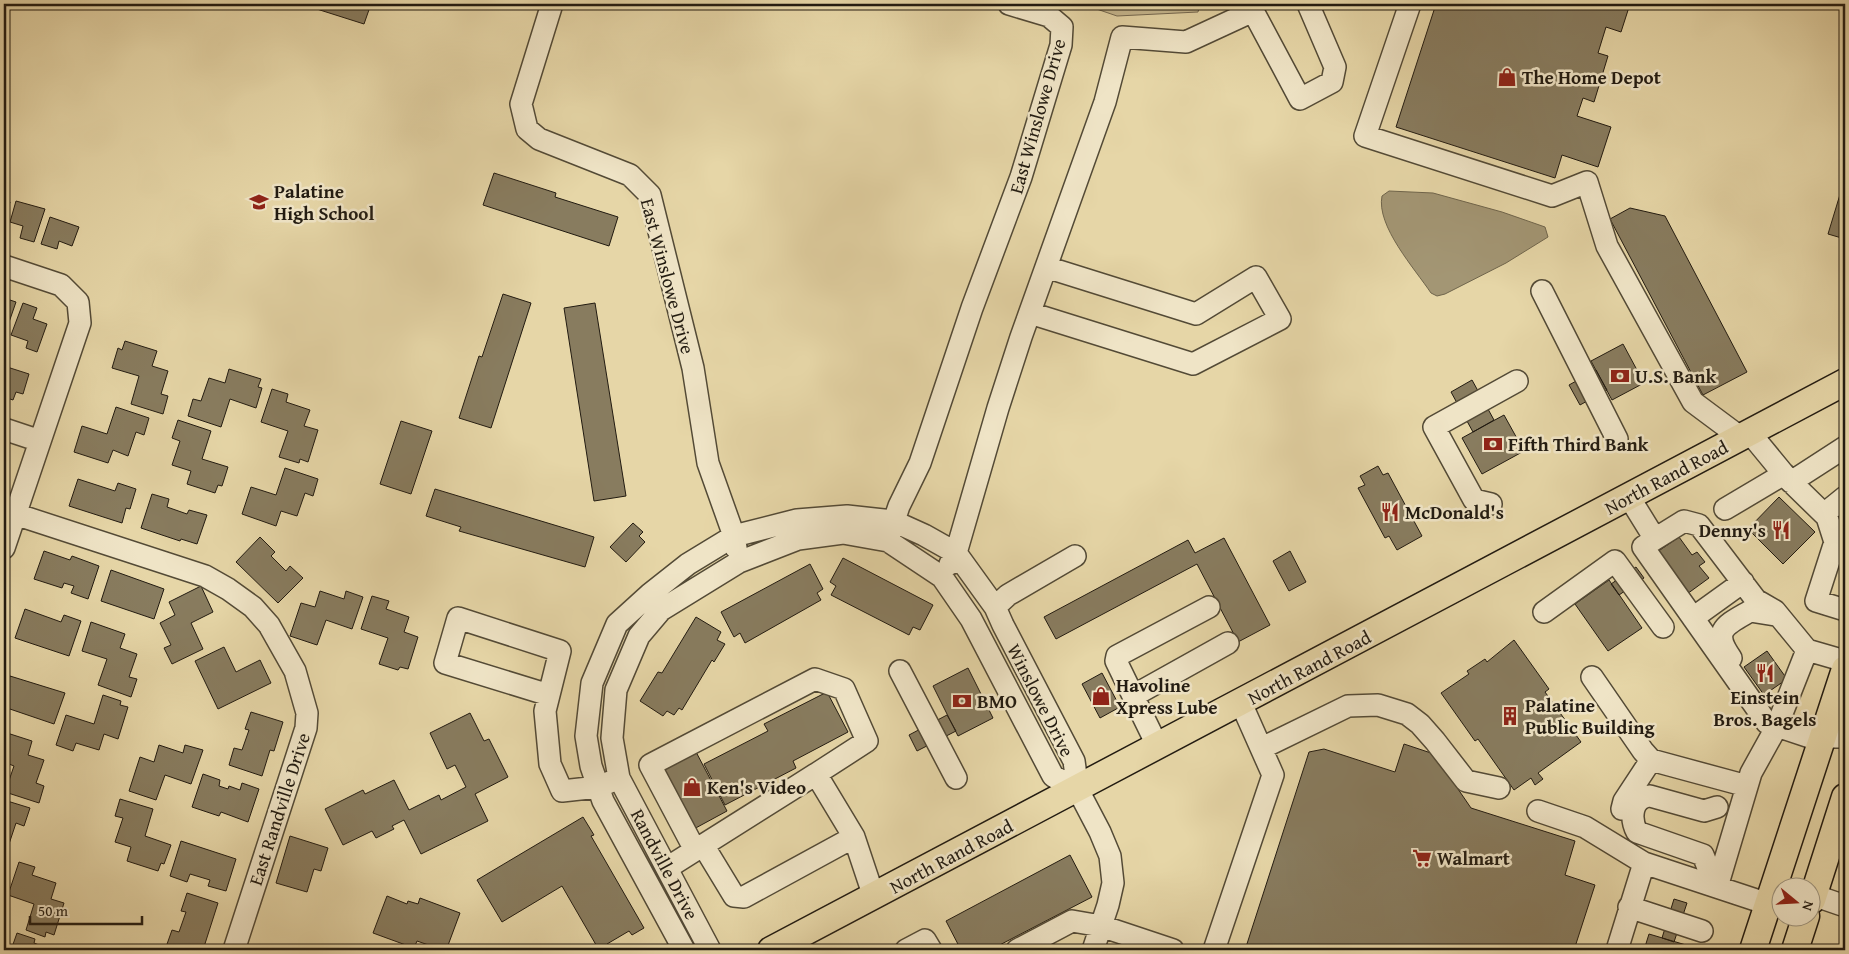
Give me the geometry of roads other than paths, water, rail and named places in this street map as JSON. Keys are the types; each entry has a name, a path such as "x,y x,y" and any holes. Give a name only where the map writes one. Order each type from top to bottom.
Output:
{"main road":[{"name":"North Rand Road","path":"771,950 1078,790 1845,382"},
{"path":"1753,950 1768,904 1834,737 1845,669"},
{"path":"1822,876 1840,834 1845,797"},
{"path":"1795,950 1803,926"}],"street":[{"name":"East Winslowe Drive","path":"552,4 521,104 527,129 539,139 630,175 650,195 693,368 708,463 734,536 739,562"},
{"name":"East Winslowe Drive","path":"891,531 920,462 972,308 1020,177 1061,45 1062,28 1049,16 1009,4"},
{"path":"942,577 956,553 998,408 1105,102 1122,37 1186,42 1259,8 1300,98 1332,82 1335,67 1308,4"},
{"path":"1410,4 1365,136 1552,196 1588,182 1607,246 1693,402 1745,435 1828,517 1840,543 1816,600 1845,610"},
{"path":"4,266 61,285 78,302 80,323 4,548"},
{"path":"1030,313 1193,364 1280,318 1256,277 1196,314 1046,267"},
{"path":"1542,291 1617,439"},
{"path":"1491,504 1474,500 1434,427 1517,382"},
{"path":"4,429 40,441"},
{"path":"1725,509 1845,447"},
{"path":"1629,496 1655,540"},
{"path":"1824,514 1845,497"},
{"name":"East Randville Drive","path":"15,514 205,576 228,589 253,607 269,625 295,671 307,713 306,728 234,950"},
{"name":"Winslowe Drive","path":"617,624 650,594 688,564 734,536 797,520 847,516 891,531 942,577 971,619 1054,776 1078,790"},
{"path":"1834,737 1810,737 1770,722 1643,547 1684,521 1699,524 1756,600 1775,611 1808,650 1845,662"},
{"name":"Winslowe Drive","path":"639,636 661,610 739,562 798,539 843,533 891,531 924,535 956,553 995,607 1002,625 1074,761 1078,790"},
{"path":"995,607 1008,595 1075,556"},
{"path":"1544,612 1615,561 1663,627"},
{"path":"1693,618 1743,582"},
{"path":"1158,747 1116,660 1117,656 1210,607"},
{"path":"1770,722 1760,699 1725,649 1721,639 1722,631 1726,626 1750,611 1780,616"},
{"path":"549,695 444,663 458,618 560,651 549,695 544,711 550,764 562,791 598,786 619,778"},
{"name":"Randville Drive","path":"617,624 592,683 586,736 591,766 603,801 684,950"},
{"name":"Randville Drive","path":"639,636 616,690 612,738 619,778 710,950"},
{"path":"1133,696 1228,643"},
{"path":"1716,874 1739,814 1751,773 1770,722 1808,650"},
{"path":"900,671 956,778"},
{"path":"1592,678 1651,760 1747,786"},
{"path":"667,868 699,848 816,774 867,741 844,689 815,679 650,765 699,848 734,896 744,897 854,837"},
{"path":"1214,950 1273,775 1241,703"},
{"path":"1262,748 1348,706 1378,705 1407,714 1435,741 1466,781 1499,788"},
{"path":"1651,760 1624,801 1621,815 1624,832 1633,841 1716,874 1768,904"},
{"path":"816,774 854,837 874,897"},
{"path":"1636,783 1739,814"},
{"path":"1078,790 1110,856 1113,883 1108,905 1093,950"},
{"path":"1716,874 1703,855 1637,832 1632,823 1632,813 1638,801 1644,796 1704,811 1717,808"},
{"path":"1538,811 1585,827 1644,864 1716,874"},
{"path":"1617,950 1644,864"},
{"path":"1822,905 1845,906"},
{"path":"1629,907 1702,931"},
{"path":"1017,950 1072,921 1100,926 1173,950"},
{"path":"906,950 925,940 930,950"}],"place":[{"name":"The Home Depot","path":"1507,77"},
{"name":"Palatine High School","path":"259,202"},
{"name":"U.S. Bank","path":"1620,376"},
{"name":"Fifth Third Bank","path":"1493,444"},
{"name":"McDonald's","path":"1390,512"},
{"name":"Denny's","path":"1781,530"},
{"name":"Einstein Bros. Bagels","path":"1765,673"},
{"name":"Havoline Xpress Lube","path":"1101,696"},
{"name":"BMO","path":"962,701"},
{"name":"Palatine Public Building","path":"1510,716"},
{"name":"Ken's Video","path":"692,787"},
{"name":"Walmart","path":"1422,858"}]}
